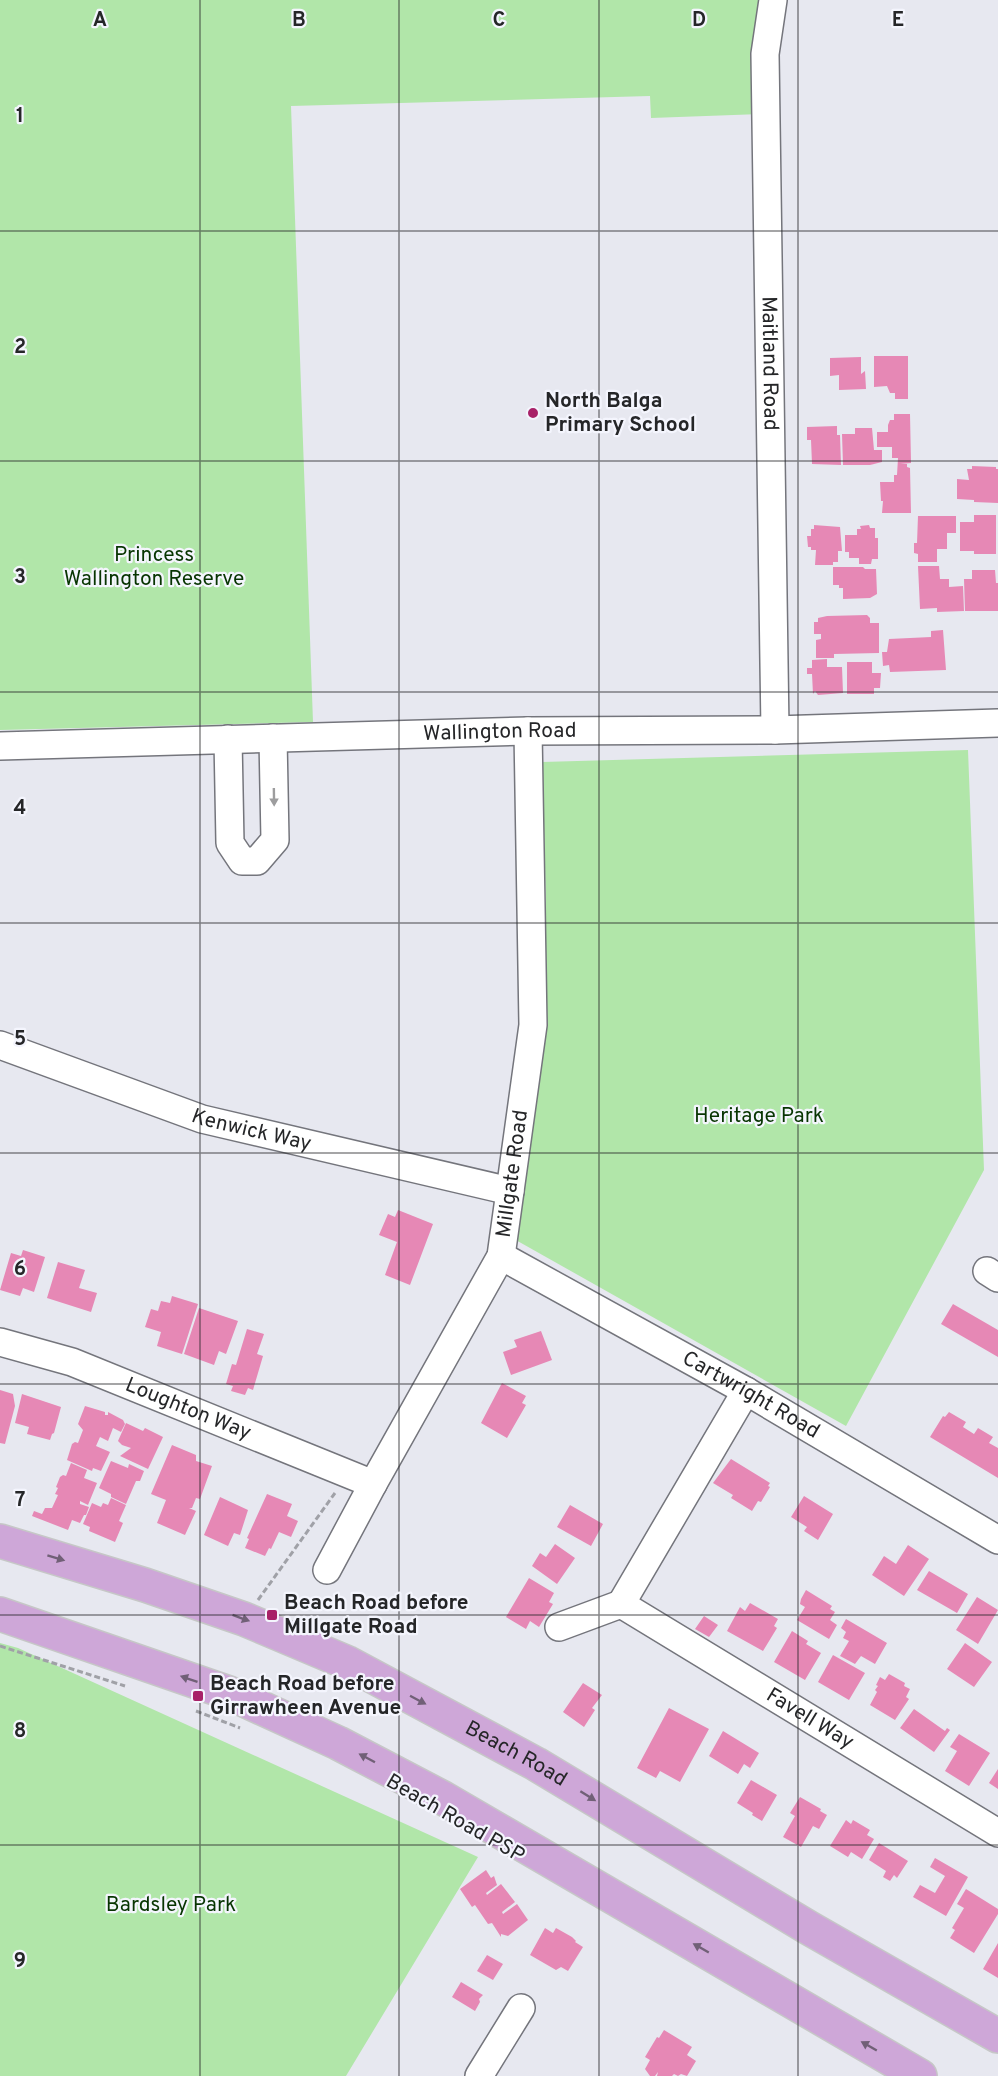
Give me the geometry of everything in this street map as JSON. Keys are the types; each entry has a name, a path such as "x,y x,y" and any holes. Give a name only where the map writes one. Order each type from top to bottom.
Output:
{"main road":[{"name":"Beach Road","path":"0,1541 145,1585 244,1619 348,1663 526,1759 799,1922 998,2036"},
{"path":"0,1614 229,1693 338,1743 483,1821 920,2076"}],"street":[{"name":"Maitland Road","path":"773,0 765,54 775,730"},
{"name":"Wallington Road","path":"0,746 528,732 775,730 998,723"},
{"name":"Millgate Road","path":"327,1570 501,1257 533,1025 528,732"},
{"path":"228,740 230,843 242,861 257,861 275,840 273,738"},
{"name":"Kenwick Way","path":"0,1045 202,1119 510,1191"},
{"name":"Cartwright Road","path":"501,1257 746,1391 998,1540"},
{"name":"Loughton Way","path":"0,1342 72,1362 373,1484"},
{"path":"559,1627 621,1604 746,1391"},
{"name":"Favell Way","path":"621,1604 998,1833"},
{"path":"479,2076 520,2008"}],"path":[{"path":"244,1619 348,1474"},
{"path":"0,1646 132,1689"},
{"path":"187,1707 248,1731"}],"green space":[{"name":"Princess Wallington Reserve","path":"0,0 766,0 761,114 651,118 650,96 291,106 313,722 0,730"},
{"name":"Heritage Park","path":"968,750 984,1170 846,1426 514,1239 542,1049 546,902 542,762"},
{"name":"Bardsley Park","path":"0,1643 18,1648 478,1857 346,2076 0,2076"}],"building":[{"path":"874,356 908,356 908,399 895,399 895,393 890,393 887,386 874,387"},
{"path":"861,357 861,374 865,371 866,389 839,390 839,375 830,376 830,358"},
{"path":"894,414 910,414 911,463 900,464 907,464 910,468 911,513 882,513 880,482 894,482 894,475 897,475 898,458 892,458 892,447 877,447 877,432 888,432 888,425 890,420 894,420"},
{"path":"837,426 837,435 840,435 841,465 812,464 811,440 807,440 807,427"},
{"path":"855,428 872,428 874,450 882,450 882,462 870,465 843,465 842,434 855,434"},
{"path":"972,466 998,469 998,503 957,499 957,479 969,480 967,469 972,469"},
{"path":"974,515 996,515 996,554 974,554 974,551 960,551 960,522 974,522"},
{"path":"918,516 956,516 956,533 947,533 947,549 937,549 937,562 918,562 918,554 914,553 914,543 917,543"},
{"path":"814,525 840,527 842,551 838,551 838,562 833,562 833,565 815,565 816,550 808,547 807,536 811,536 811,529 814,529"},
{"path":"869,525 870,528 875,528 875,538 878,538 878,559 872,559 871,564 859,564 859,558 849,558 849,552 845,552 845,535 857,535 857,529 861,529 860,526"},
{"path":"918,566 939,566 940,579 949,579 949,587 963,586 964,611 937,612 937,608 920,609"},
{"path":"833,567 876,569 877,594 870,598 843,599 843,588 833,585"},
{"path":"972,570 995,570 996,583 998,583 998,611 965,611 964,579 972,579"},
{"path":"867,615 870,623 879,623 879,653 834,654 834,658 816,658 816,640 821,639 821,634 814,634 814,622 818,622 818,618"},
{"path":"943,630 946,670 890,672 889,665 883,666 882,652 887,652 889,639 931,637 931,631"},
{"path":"827,659 827,667 842,667 843,693 818,695 815,691 813,694 812,674 807,674 807,668 812,668 812,660"},
{"path":"847,662 872,662 872,673 881,673 880,688 874,688 874,694 847,694"},
{"path":"398,1210 433,1224 410,1285 385,1275 397,1242 379,1235 388,1214 395,1217"},
{"path":"23,1250 45,1257 34,1292 23,1288 20,1296 0,1290 11,1253 21,1256"},
{"path":"58,1262 85,1270 79,1288 97,1293 91,1312 47,1298"},
{"path":"172,1296 198,1304 182,1354 157,1346 161,1332 145,1327 151,1309 158,1311 161,1301 170,1303"},
{"path":"953,1304 998,1330 998,1357 941,1324"},
{"path":"199,1308 238,1321 226,1354 219,1351 214,1365 184,1354"},
{"path":"247,1329 264,1334 257,1354 263,1356 253,1390 248,1388 245,1395 231,1391 233,1386 226,1384 232,1364 236,1365"},
{"path":"541,1331 552,1360 511,1375 503,1352 517,1347 514,1340"},
{"path":"502,1383 526,1396 522,1403 526,1405 507,1438 481,1423"},
{"path":"0,1390 13,1394 15,1406 5,1444 0,1443"},
{"path":"22,1394 61,1407 50,1440 27,1434 29,1427 15,1423"},
{"path":"85,1406 105,1412 105,1415 108,1415 108,1412 123,1420 125,1424 121,1432 113,1428 108,1441 100,1437 96,1446 110,1452 101,1471 93,1468 92,1471 67,1460 72,1444 78,1443 83,1430 78,1424"},
{"path":"949,1412 966,1422 963,1427 974,1434 978,1428 993,1437 989,1443 998,1448 998,1478 930,1437 943,1416 945,1417"},
{"path":"126,1423 143,1431 145,1428 163,1437 148,1469 120,1456 131,1448 118,1441"},
{"path":"172,1445 196,1455 196,1461 212,1466 200,1499 196,1498 192,1508 189,1508 196,1511 185,1535 157,1523 166,1500 151,1494"},
{"path":"731,1459 770,1483 761,1502 758,1501 752,1511 731,1498 733,1495 713,1483"},
{"path":"111,1461 128,1468 129,1464 144,1471 140,1481 136,1481 126,1504 99,1488"},
{"path":"71,1463 87,1470 84,1478 97,1483 88,1505 80,1501 80,1504 89,1507 86,1515 80,1523 72,1520 68,1530 32,1516 34,1511 42,1514 45,1508 52,1508 58,1495 55,1494 60,1477 66,1476"},
{"path":"267,1494 292,1504 287,1516 298,1521 291,1537 279,1532 265,1556 245,1548 249,1539 247,1538"},
{"path":"804,1496 833,1514 818,1540 804,1531 807,1527 791,1517"},
{"path":"220,1497 248,1510 240,1535 234,1533 228,1546 204,1535"},
{"path":"111,1498 126,1505 119,1521 123,1523 115,1542 89,1531 90,1527 83,1524 92,1503 101,1507 103,1503 108,1505"},
{"path":"570,1505 603,1524 591,1546 557,1527"},
{"path":"555,1544 575,1558 557,1584 532,1566 540,1553 546,1557"},
{"path":"908,1545 929,1559 904,1596 872,1575 884,1556 896,1564"},
{"path":"929,1571 968,1594 957,1613 917,1590"},
{"path":"529,1578 554,1593 549,1602 553,1604 539,1627 530,1621 526,1629 506,1617"},
{"path":"806,1590 832,1606 830,1609 835,1612 830,1620 837,1625 829,1639 797,1620 805,1607 800,1604"},
{"path":"977,1597 998,1610 978,1644 956,1630"},
{"path":"750,1603 778,1619 774,1626 777,1628 763,1651 727,1631 740,1607 745,1611"},
{"path":"704,1616 718,1625 709,1637 695,1629"},
{"path":"846,1619 887,1643 875,1664 861,1656 855,1664 840,1656 849,1641 843,1638 846,1632 841,1628"},
{"path":"792,1631 808,1641 806,1644 821,1653 805,1680 774,1662"},
{"path":"965,1643 992,1662 974,1687 947,1669"},
{"path":"833,1655 865,1673 849,1700 818,1682"},
{"path":"889,1674 905,1683 904,1686 910,1689 906,1697 909,1699 895,1720 870,1705 877,1692 875,1690 878,1686 876,1685 880,1677 885,1680"},
{"path":"583,1683 602,1695 592,1708 595,1710 584,1727 563,1712"},
{"path":"669,1708 709,1729 680,1782 660,1771 656,1778 637,1768"},
{"path":"914,1709 945,1731 947,1728 950,1730 934,1752 900,1728"},
{"path":"723,1731 759,1753 750,1768 744,1764 738,1774 709,1756"},
{"path":"959,1734 990,1753 969,1786 945,1771 957,1751 950,1747"},
{"path":"998,1769 998,1789 989,1783"},
{"path":"751,1780 777,1795 762,1821 737,1803"},
{"path":"800,1797 827,1815 819,1829 813,1826 801,1847 783,1837 795,1816 790,1813"},
{"path":"846,1820 851,1824 853,1820 870,1830 867,1835 874,1839 862,1859 851,1852 848,1857 830,1846"},
{"path":"879,1843 908,1861 897,1878 894,1875 890,1881 883,1877 886,1871 869,1860"},
{"path":"935,1858 968,1877 946,1916 913,1897 920,1885 935,1893 945,1876 930,1867"},
{"path":"486,1870 491,1878 494,1876 497,1885 486,1893 487,1895 501,1884 515,1902 502,1912 503,1914 517,1904 528,1920 508,1936 501,1934 501,1937 492,1923 488,1924 475,1905 472,1907 460,1889"},
{"path":"966,1889 998,1909 998,1914 974,1953 950,1938 955,1930 952,1928 964,1908 957,1904"},
{"path":"545,1928 553,1933 556,1928 572,1937 583,1947 568,1971 561,1967 556,1970 530,1955"},
{"path":"998,1943 998,1978 983,1969"},
{"path":"487,1955 503,1964 493,1980 477,1971"},
{"path":"461,1982 483,1995 475,2011 452,1997"},
{"path":"664,2030 692,2047 687,2055 696,2061 687,2076 674,2074 657,2076 658,2072 655,2076 650,2076 645,2069 650,2060 645,2057"}],"place":[{"name":"North Balga Primary School","path":"533,413"},
{"name":"Beach Road before Millgate Road","path":"272,1615"},
{"name":"Beach Road before Girrawheen Avenue","path":"198,1696"}]}
